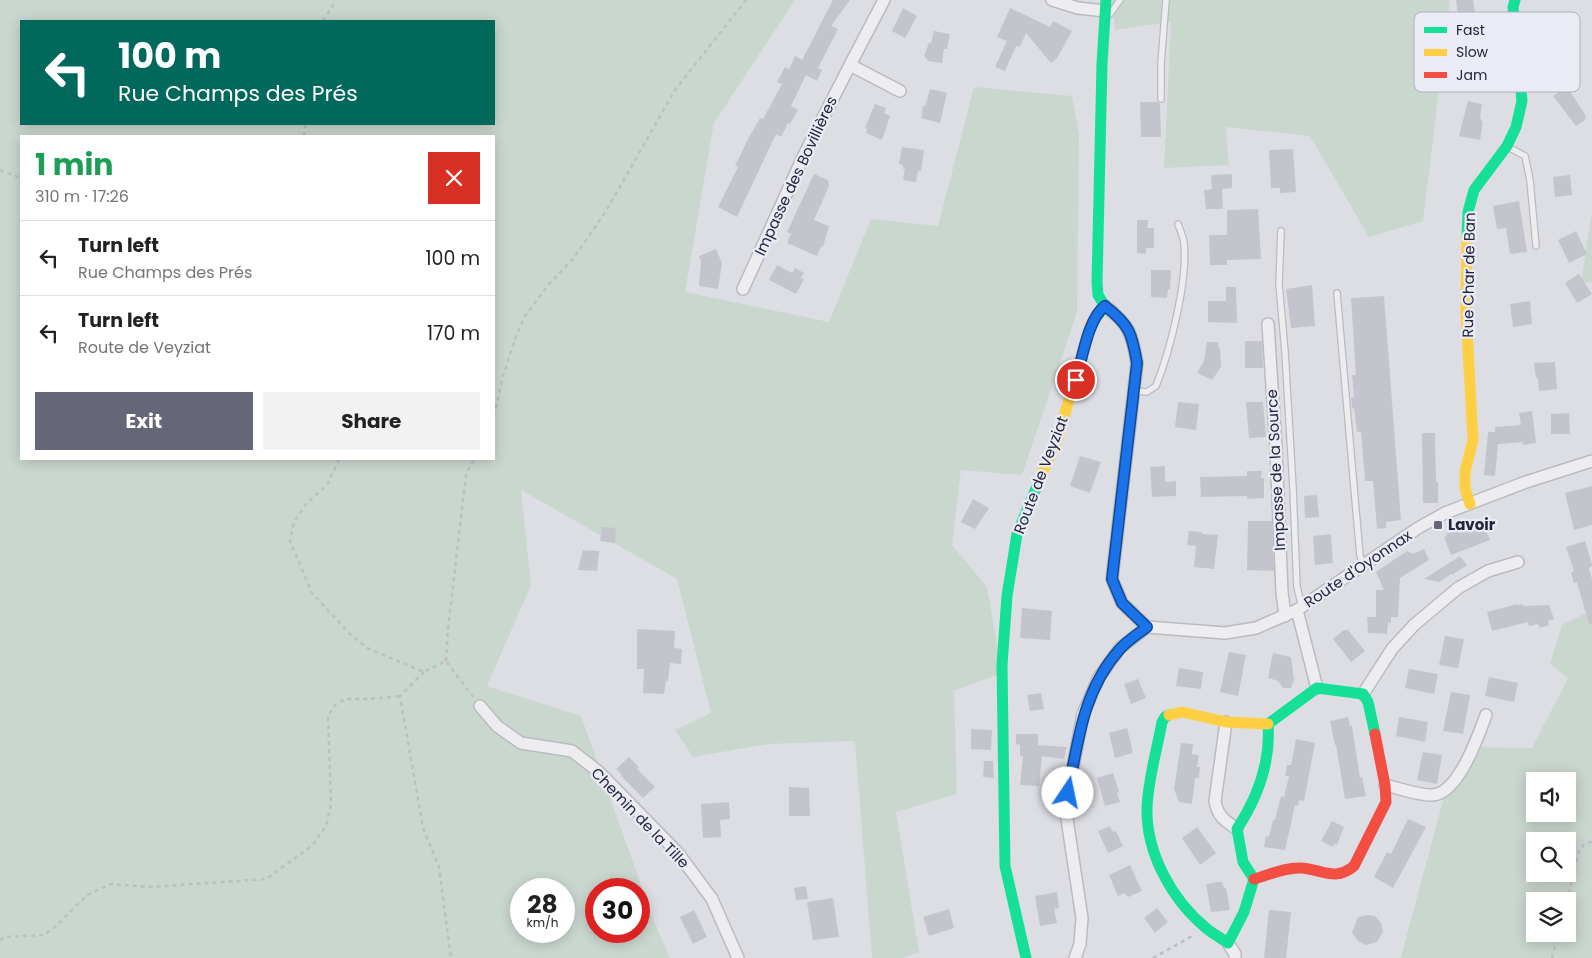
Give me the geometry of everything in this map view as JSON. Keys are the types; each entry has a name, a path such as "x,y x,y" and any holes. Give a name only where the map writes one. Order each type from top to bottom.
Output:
{"street":[{"name":"Impasse des Bovillières","path":"743,289 804,155 884,0"},
{"path":"1052,0 1078,8 1105,11 1098,296 1105,306 1120,318 1132,335 1137,363 1112,579 1122,603 1147,627 1120,648 1099,678 1083,714 1068,793 1067,819 1082,918 1080,944 1075,958"},
{"path":"850,65 900,91"},
{"name":"Rue Char de Ban","path":"1470,504 1465,488 1465,472 1473,440 1466,312 1468,212 1474,190 1507,146 1516,127 1522,101 1521,92"},
{"name":"Route de Veyziat","path":"1026,958 1005,866 1002,665 1006,596 1017,534 1058,437 1091,324 1105,306"},
{"name":"Impasse de la Source","path":"1268,324 1285,616"},
{"name":"Route d'Oyonnax","path":"1147,627 1225,633 1256,628 1299,609 1418,528 1445,513 1526,482 1592,461"},
{"path":"1363,694 1392,649 1414,625 1458,588 1488,571 1518,562"},
{"path":"1299,609 1317,688"},
{"path":"1235,958 1228,943 1207,928 1178,897 1153,850 1148,828 1147,808 1162,722 1165,717 1173,713 1182,712 1226,722 1268,724 1317,688 1363,694"},
{"path":"1254,879 1301,868 1327,874 1347,872 1354,866 1386,802 1385,785 1368,702 1363,694"},
{"name":"Chemin de la Tille","path":"480,706 497,726 520,743 572,752 599,772 683,860 712,898 738,958"},
{"path":"1385,785 1432,796 1443,792 1453,784 1474,749 1486,716"},
{"path":"1226,722 1215,800 1217,812 1223,820 1237,829"},
{"path":"1254,879 1243,862 1237,829 1252,804 1260,783 1270,734 1268,724"},
{"path":"1228,943 1236,930 1254,879"}],"lane":[{"path":"1105,11 1120,0"},
{"path":"1161,99 1161,64 1166,0"},
{"path":"1507,146 1525,156 1530,180 1536,246"},
{"path":"1135,391 1147,392 1156,386 1175,325 1184,245 1178,224"},
{"path":"1280,231 1279,284 1285,352 1299,609"},
{"path":"1337,293 1360,556 1363,566"}],"path":[{"path":"324,20 336,0"},
{"path":"495,412 503,376 516,336 526,316 550,284 573,259 606,211 675,90 746,0"},
{"path":"0,170 20,178"},
{"path":"338,460 327,485 307,503 294,522 290,541 312,593 350,634 368,648 424,672"},
{"path":"474,460 466,475 448,629 446,662 480,706"},
{"path":"0,940 6,937 44,935 57,925 87,895 111,884 150,888 266,879 312,846 326,826 331,804 328,716 335,705 345,699 368,700 400,696 424,672 446,662"},
{"path":"400,696 423,828 439,867 451,958"},
{"path":"1569,892 1580,851 1584,844 1592,842"},
{"path":"1153,958 1207,928"},
{"path":"1552,958 1556,942"}],"shaded area":[{"path":"0,0 795,0 714,123 685,292 829,322 871,219 938,226 974,87 1072,96 1079,135 1077,312 1022,475 961,470 952,545 987,587 1002,673 954,691 957,794 896,812 919,952 903,958 872,958 855,741 769,744 693,757 675,730 711,713 677,579 521,490 531,585 487,686 581,716 639,878 585,878 585,943 650,943 650,910 670,958 0,958"},
{"path":"1112,0 1450,0 1449,12 1414,12 1414,92 1439,92 1423,221 1369,237 1310,136 1226,127 1229,165 1164,168 1171,22 1115,30"},
{"path":"1592,211 1592,282 1581,283"},
{"path":"1592,610 1592,958 1399,958 1401,957 1445,793 1467,747 1532,748 1568,678 1550,664 1562,625"}],"building":[{"path":"833,0 850,0 831,26 838,29 818,68 822,70 817,81 806,75 791,106 798,110 790,124 788,123 781,137 776,134 737,217 718,207 738,167 735,166 760,118 763,119 782,84 777,82 785,67 789,69 795,56 802,60"},
{"path":"1456,0 1473,0 1475,12 1457,12"},
{"path":"903,8 917,16 905,38 892,31"},
{"path":"1010,8 1050,27 1053,21 1072,31 1057,58 1051,63 1026,33 1020,47 1016,46 1005,71 995,67 1007,41 997,37"},
{"path":"934,31 950,34 947,49 944,49 942,63 928,61 924,56 929,43 931,43"},
{"path":"930,89 947,93 940,123 921,118 923,106 925,106"},
{"path":"1559,92 1570,92 1586,116 1585,120 1576,126 1553,96"},
{"path":"1468,101 1482,104 1480,119 1483,123 1480,140 1459,136"},
{"path":"1140,102 1157,102 1160,104 1161,137 1141,137"},
{"path":"875,104 886,108 884,113 890,116 882,140 866,133 867,129 865,128"},
{"path":"902,147 924,150 921,171 918,171 916,182 903,180 905,169 903,169 903,165 899,164"},
{"path":"1293,149 1296,192 1280,193 1280,188 1271,188 1269,150"},
{"path":"814,174 828,180 829,186 814,220 829,226 823,247 821,246 817,256 787,243 791,234 787,232"},
{"path":"1232,174 1232,188 1222,189 1223,209 1206,209 1204,190 1212,189 1211,175"},
{"path":"1570,175 1572,195 1555,197 1553,177"},
{"path":"1519,201 1527,252 1510,254 1506,228 1497,229 1493,206"},
{"path":"1258,209 1261,259 1227,260 1227,265 1210,265 1209,235 1227,235 1227,210"},
{"path":"1137,220 1148,220 1147,228 1154,228 1154,248 1146,248 1146,254 1137,253"},
{"path":"1576,231 1587,254 1569,263 1558,240"},
{"path":"716,249 722,263 718,289 699,286 701,261 699,256"},
{"path":"777,265 792,273 795,268 804,273 801,278 804,279 796,294 769,280"},
{"path":"1151,270 1171,270 1170,290 1168,289 1167,298 1151,297"},
{"path":"1579,274 1592,294 1577,303 1565,283"},
{"path":"1312,285 1315,326 1291,328 1286,289"},
{"path":"1226,287 1236,287 1237,323 1208,322 1208,301 1226,301"},
{"path":"1384,296 1401,520 1386,522 1386,528 1377,529 1373,481 1365,481 1361,432 1357,432 1354,408 1352,408 1351,398 1354,397 1352,375 1356,375 1351,298"},
{"path":"1530,301 1532,324 1513,327 1510,304"},
{"path":"1245,341 1262,341 1263,368 1245,368"},
{"path":"1207,342 1218,342 1220,348 1221,367 1212,380 1197,373 1204,361"},
{"path":"1555,362 1557,389 1539,391 1534,363"},
{"path":"1178,402 1199,404 1196,430 1175,427"},
{"path":"1246,402 1263,402 1266,437 1249,438"},
{"path":"1532,411 1536,443 1523,445 1523,442 1498,444 1495,476 1484,475 1488,432 1495,432 1495,427 1521,425 1519,413"},
{"path":"1569,413 1570,434 1551,434 1551,414"},
{"path":"1422,433 1435,433 1438,503 1423,503"},
{"path":"1080,456 1101,462 1090,493 1070,486"},
{"path":"1165,466 1165,482 1176,481 1176,496 1152,497 1150,467"},
{"path":"1247,471 1262,471 1261,478 1264,478 1264,498 1247,499 1247,496 1201,497 1200,477 1247,476"},
{"path":"1592,486 1592,525 1574,530 1565,493"},
{"path":"1317,495 1319,517 1305,518 1304,496"},
{"path":"973,499 989,508 975,529 961,522"},
{"path":"1482,520 1490,540 1451,555 1444,537 1447,536 1446,534"},
{"path":"1248,521 1272,521 1274,571 1247,570"},
{"path":"602,527 616,528 615,543 600,541"},
{"path":"1189,531 1218,535 1214,569 1194,567 1196,546 1187,545"},
{"path":"1331,534 1333,563 1315,565 1313,536"},
{"path":"1585,541 1592,564 1589,568 1592,579 1592,624 1589,624 1577,582 1574,583 1571,573 1574,571 1566,547"},
{"path":"1424,549 1429,560 1400,578 1398,617 1391,617 1391,623 1388,623 1387,634 1368,633 1367,617 1376,617 1376,590 1384,590 1376,572 1407,551 1413,554"},
{"path":"583,550 599,551 597,571 578,570"},
{"path":"1460,556 1467,565 1452,575 1439,582 1424,579"},
{"path":"1523,604 1523,606 1549,605 1554,619 1548,621 1549,625 1540,628 1538,624 1529,626 1528,622 1492,631 1487,612"},
{"path":"1022,608 1052,611 1050,640 1020,638"},
{"path":"637,629 675,631 674,648 682,649 681,664 670,663 664,694 643,693 644,669 637,669"},
{"path":"1344,630 1348,630 1365,651 1351,662 1333,639"},
{"path":"1445,636 1464,639 1458,668 1439,665"},
{"path":"1229,652 1246,655 1238,696 1220,692"},
{"path":"1273,653 1291,657 1294,680 1291,688 1283,688 1278,681 1268,678"},
{"path":"1179,668 1203,672 1201,689 1176,686"},
{"path":"1409,669 1438,674 1434,694 1405,688"},
{"path":"1489,677 1518,683 1514,702 1485,696"},
{"path":"1138,679 1146,698 1131,704 1124,684"},
{"path":"1451,692 1470,695 1463,734 1443,731"},
{"path":"1041,693 1044,709 1030,711 1027,695"},
{"path":"1348,717 1350,726 1352,726 1360,778 1362,777 1366,796 1345,799 1330,721"},
{"path":"1399,717 1428,722 1425,742 1396,736"},
{"path":"1127,728 1133,753 1115,758 1109,733"},
{"path":"971,729 992,730 991,750 971,749"},
{"path":"1016,734 1038,734 1038,745 1067,747 1064,759 1042,756 1039,786 1020,785 1023,756 1020,756 1020,745 1016,744"},
{"path":"1296,739 1315,743 1304,801 1299,800 1298,806 1295,805 1285,850 1264,847 1266,836 1269,837 1273,820 1275,820 1281,796 1284,797 1289,776 1285,776 1287,765 1291,765"},
{"path":"1181,743 1193,744 1192,754 1199,755 1197,767 1200,767 1199,778 1195,778 1192,804 1179,802 1174,789"},
{"path":"1423,752 1442,755 1437,784 1417,780"},
{"path":"629,757 639,767 637,769 655,787 643,798 616,769"},
{"path":"984,761 993,761 994,778 983,777"},
{"path":"1113,773 1120,802 1105,806 1097,778"},
{"path":"789,787 809,788 810,816 789,816"},
{"path":"729,802 730,819 720,820 721,837 703,838 701,804"},
{"path":"1408,819 1426,827 1393,888 1374,877 1387,852 1391,854"},
{"path":"1332,821 1344,827 1337,845 1334,844 1333,847 1321,841"},
{"path":"1110,826 1113,832 1116,831 1123,846 1108,853 1098,831"},
{"path":"1197,827 1216,853 1200,865 1182,838"},
{"path":"1130,865 1142,891 1128,897 1125,893 1118,896 1109,875"},
{"path":"1222,882 1224,888 1226,888 1230,910 1211,912 1206,884"},
{"path":"806,886 808,899 796,900 794,888"},
{"path":"1057,892 1059,908 1054,909 1057,923 1040,926 1035,896"},
{"path":"833,898 839,937 813,940 807,902"},
{"path":"1157,908 1168,922 1155,933 1144,918"},
{"path":"949,909 954,928 929,936 923,917"},
{"path":"694,910 707,937 693,944 680,917"},
{"path":"1269,910 1291,912 1286,958 1264,958"},
{"path":"1375,916 1381,923 1383,932 1377,942 1366,945 1358,941 1352,933 1358,917"}],"traffic: fast":[{"path":"1094,320 1105,306 1098,295 1097,282 1102,64 1106,0"},
{"path":"1513,12 1515,0"},
{"path":"1467,237 1468,212 1474,190 1507,146 1516,127 1522,101 1521,92"},
{"path":"1026,958 1005,866 1002,665 1007,596 1017,534 1042,474"},
{"path":"1169,715 1162,722 1149,786 1147,808 1151,842 1163,874 1182,904 1206,928 1228,943 1244,912 1254,879 1243,862 1237,829 1257,792 1265,766 1268,724 1317,688 1363,694 1368,702 1375,734"}],"traffic: slow":[{"path":"1467,237 1466,312 1473,440 1465,472 1465,488 1470,504"},
{"path":"1042,474 1058,437 1091,324 1094,320"},
{"path":"1169,715 1182,712 1226,722 1268,724"}],"traffic: jam":[{"path":"1254,879 1289,869 1301,868 1334,874 1347,871 1354,866 1386,802 1385,785 1375,734"}],"place":[{"name":"Lavoir","path":"1438,525"}],"route":[{"path":"1068,793 1083,714 1099,678 1120,648 1147,627 1122,603 1112,579 1137,363 1132,335 1120,318 1105,306 1095,316 1091,324 1076,380"}]}
